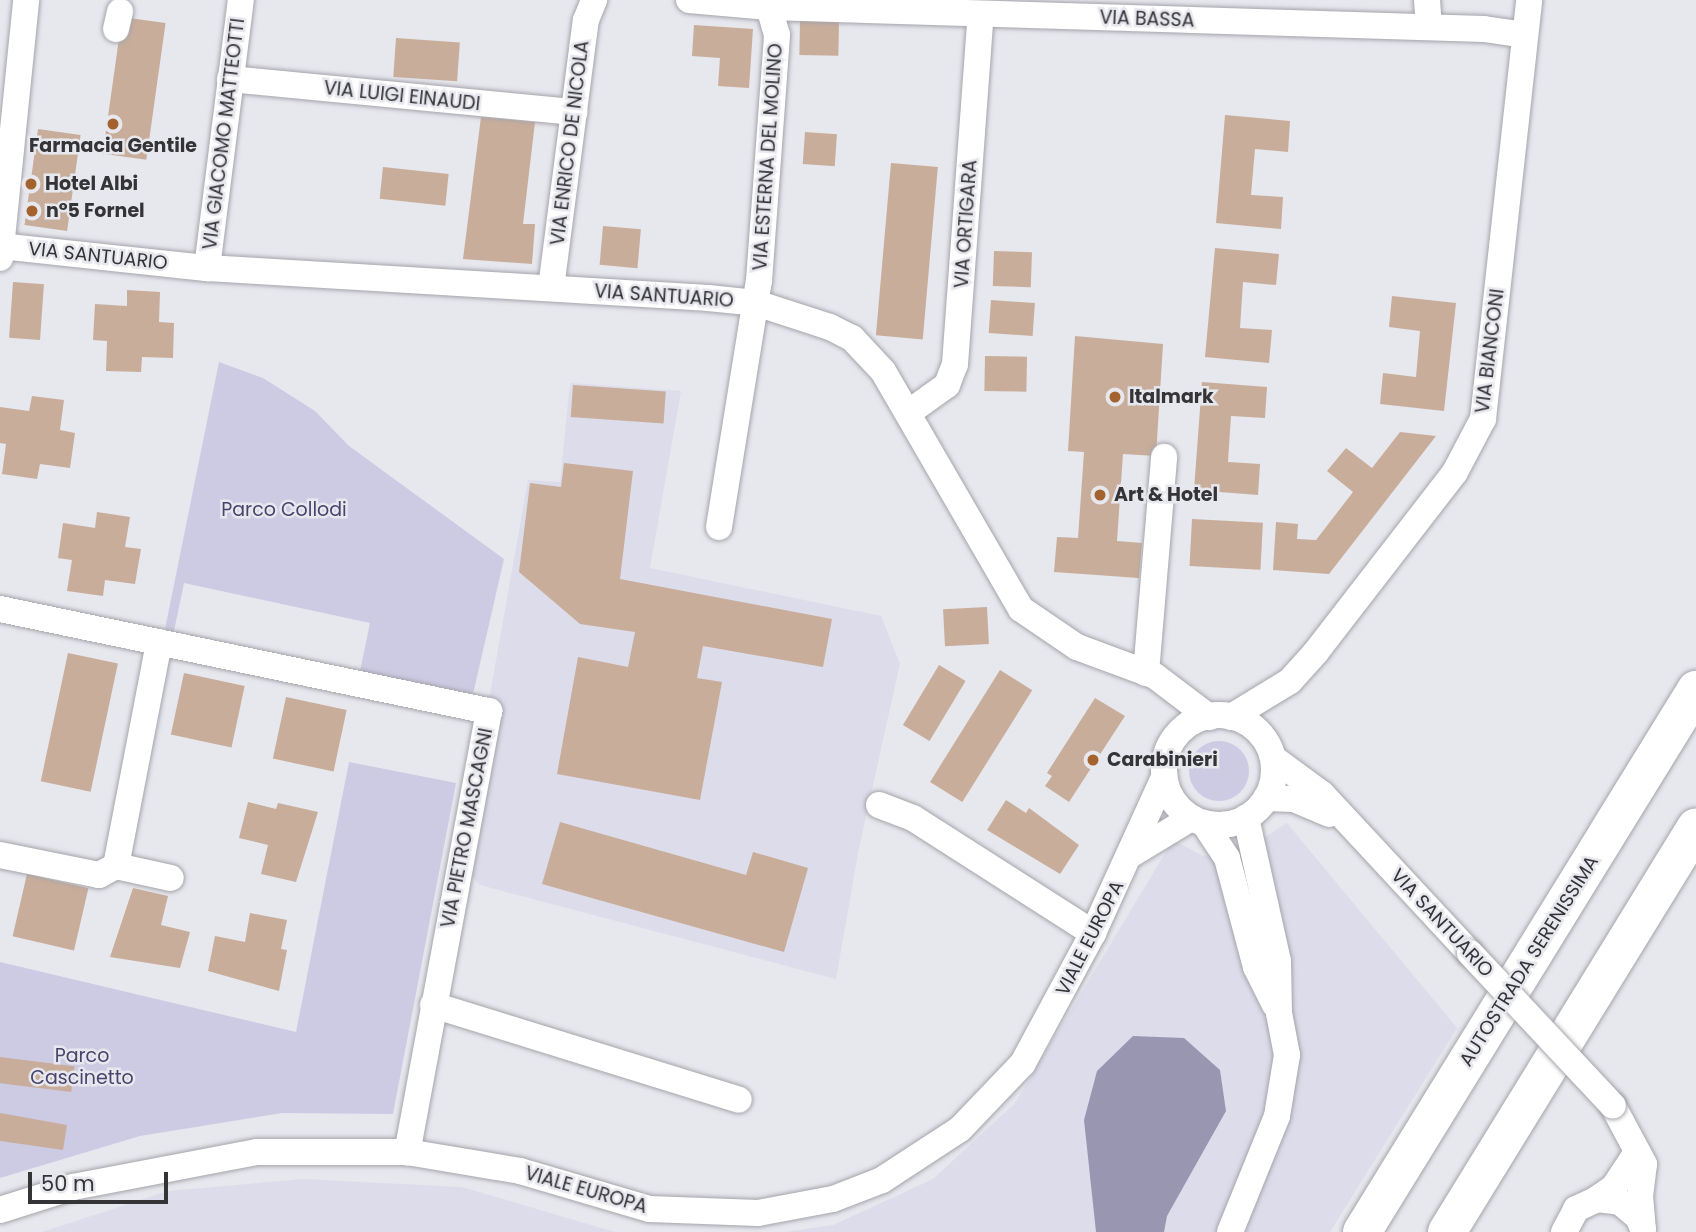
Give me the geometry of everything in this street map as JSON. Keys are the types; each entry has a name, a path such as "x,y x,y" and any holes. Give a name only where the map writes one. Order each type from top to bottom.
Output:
{"highway":[{"name":"AUTOSTRADA SERENISSIMA","path":"1362,1232 1696,690"},
{"path":"1447,1232 1696,827"}],"street":[{"path":"1,250 26,0"},
{"name":"VIA GIACOMO MATTEOTTI","path":"207,268 241,0"},
{"name":"VIA ENRICO DE NICOLA","path":"551,288 586,20 594,0"},
{"path":"689,0 769,4"},
{"path":"1427,0 1429,27"},
{"name":"VIA BIANCONI","path":"1270,751 1290,681 1455,472 1483,419 1529,0"},
{"name":"VIA BASSA","path":"769,4 916,6 981,14 1069,11 1429,27 1525,35"},
{"name":"VIA ESTERNA DEL MOLINO","path":"719,527 755,303 777,36 769,4"},
{"name":"VIA ORTIGARA","path":"908,414 947,385 955,364 981,14"},
{"name":"VIA LUIGI EINAUDI","path":"230,79 574,112"},
{"name":"VIA SANTUARIO","path":"1,250 207,268 755,303 852,338 883,371 1021,609 1077,647 1150,675 1220,717 1257,731 1270,751 1322,794 1348,827 1613,1106 1644,1164 1640,1206 1643,1230"},
{"path":"1164,457 1150,675 1177,735"},
{"name":"VIA PIETRO MASCAGNI","path":"0,609 489,711 407,1152"},
{"path":"116,866 159,642"},
{"name":"VIA BIANCONI","path":"1220,717 1290,681"},
{"path":"1220,717 1177,735 1169,747 1164,777 1169,793 1198,820 1227,858 1256,967 1279,1013"},
{"path":"1132,854 1198,820 1233,824 1246,818 1266,798 1270,751"},
{"name":"VIALE EUROPA","path":"0,1210 73,1187 257,1152 407,1152 520,1171 649,1209 758,1213 833,1199 882,1180 961,1129 1023,1063 1132,854 1146,811 1164,777"},
{"name":"VIA SANTUARIO","path":"1266,798 1312,803 1348,827"},
{"path":"879,806 913,818 1093,933"},
{"path":"1230,1232 1282,1100 1287,1055 1279,1013 1278,961 1246,818"},
{"path":"5,856 99,876 116,866 171,878"},
{"path":"433,1004 739,1100"},
{"path":"1564,1232 1576,1209 1614,1187 1637,1152"},
{"name":"VIA SANTUARIO","path":"1597,1199 1620,1202 1638,1217 1643,1230"}],"shaded area":[{"path":"570,383 681,391 650,568 881,616 900,664 859,848 836,979 480,885 460,863 528,480 560,482"},
{"path":"1287,823 1457,1028 1330,1232 785,1232 833,1225 933,1179 1015,1103 1173,840 1203,856 1251,846"},
{"path":"1133,1036 1184,1038 1220,1070 1226,1111 1167,1216 1164,1232 1096,1232 1084,1120 1097,1071"},
{"path":"303,1179 462,1187 615,1232 42,1232 168,1191"}],"green space":[{"name":"Parco Collodi","path":"219,362 263,378 315,411 349,446 504,559 473,694 360,671 370,623 184,583 174,631 165,629"},
{"path":"1213,741 1225,741 1244,754 1249,771 1247,783 1236,796 1225,801 1213,801 1194,788 1189,777 1189,765 1202,746"},
{"name":"Parco Cascinetto","path":"349,762 456,783 393,1114 282,1113 140,1136 0,1178 0,962 296,1032"}],"building":[{"path":"122,17 166,23 146,160 103,154"},
{"path":"800,19 839,20 838,56 799,55"},
{"path":"694,25 753,29 749,88 718,86 720,58 692,56"},
{"path":"396,38 460,42 457,81 393,77"},
{"path":"1225,115 1290,121 1288,152 1255,149 1251,195 1283,197 1281,229 1216,223"},
{"path":"481,117 535,122 523,224 535,224 532,264 463,259"},
{"path":"38,129 81,135 67,231 25,225"},
{"path":"805,132 837,134 835,166 803,164"},
{"path":"891,163 938,167 923,339 876,335"},
{"path":"383,167 449,174 445,206 380,199"},
{"path":"603,226 641,229 637,268 600,265"},
{"path":"1215,248 1279,254 1276,285 1243,282 1240,328 1272,330 1269,363 1205,357"},
{"path":"994,251 1032,252 1031,287 993,286"},
{"path":"13,282 44,284 40,340 9,338"},
{"path":"127,290 160,292 159,322 174,323 173,358 142,357 141,372 106,371 107,341 93,340 95,304 127,306"},
{"path":"1392,296 1456,303 1444,411 1380,404 1383,373 1416,377 1420,331 1389,327"},
{"path":"991,300 1035,303 1033,336 989,333"},
{"name":"Italmark","path":"1075,336 1163,344 1156,456 1123,454 1117,541 1142,543 1139,578 1054,572 1057,537 1078,538 1084,452 1068,451"},
{"path":"985,356 1027,357 1026,392 984,391"},
{"path":"1202,382 1267,387 1265,418 1231,416 1228,462 1260,464 1258,495 1194,490"},
{"path":"573,385 666,391 664,423 571,417"},
{"path":"32,396 64,400 60,430 75,433 70,468 40,464 37,479 2,474 6,444 0,443 0,407 29,411"},
{"path":"1400,432 1436,436 1329,574 1273,570 1276,522 1298,524 1297,539 1316,540 1353,492 1327,471 1346,448 1372,468"},
{"path":"564,463 633,471 620,579 832,619 823,667 703,646 697,678 722,682 700,800 557,774 578,657 628,667 635,632 580,624 519,572 530,483 561,487"},
{"path":"97,512 130,517 125,547 141,549 135,584 105,580 103,596 67,591 72,560 58,558 63,523 95,528"},
{"path":"1192,519 1263,523 1260,570 1190,566"},
{"path":"987,607 989,644 945,646 943,609"},
{"path":"68,653 118,664 91,792 41,781"},
{"path":"939,665 966,681 930,741 903,725"},
{"path":"1000,670 1032,690 962,802 930,782"},
{"path":"184,673 245,686 232,748 171,735"},
{"path":"286,697 347,710 334,772 273,759"},
{"path":"1095,698 1125,716 1069,802 1045,786 1052,776 1047,773"},
{"path":"1006,800 1026,813 1029,808 1079,845 1060,874 987,830"},
{"path":"248,802 276,809 278,803 318,812 296,882 261,874 268,845 239,838"},
{"path":"560,822 746,875 753,852 808,868 784,952 542,884"},
{"path":"27,874 88,888 74,951 13,936"},
{"path":"133,888 168,896 161,925 190,932 180,968 110,957"},
{"path":"250,913 287,920 281,949 287,950 279,991 208,971 215,936 245,942"},
{"path":"0,1057 74,1066 71,1092 0,1083"},
{"path":"0,1113 67,1125 63,1150 0,1141"}],"place":[{"name":"Farmacia Gentile","path":"113,124"},
{"name":"Hotel Albi","path":"31,184"},
{"name":"n°5 Fornel","path":"32,211"},
{"name":"Italmark","path":"1115,397"},
{"name":"Art & Hotel","path":"1100,495"},
{"name":"Carabinieri","path":"1093,760"}]}
